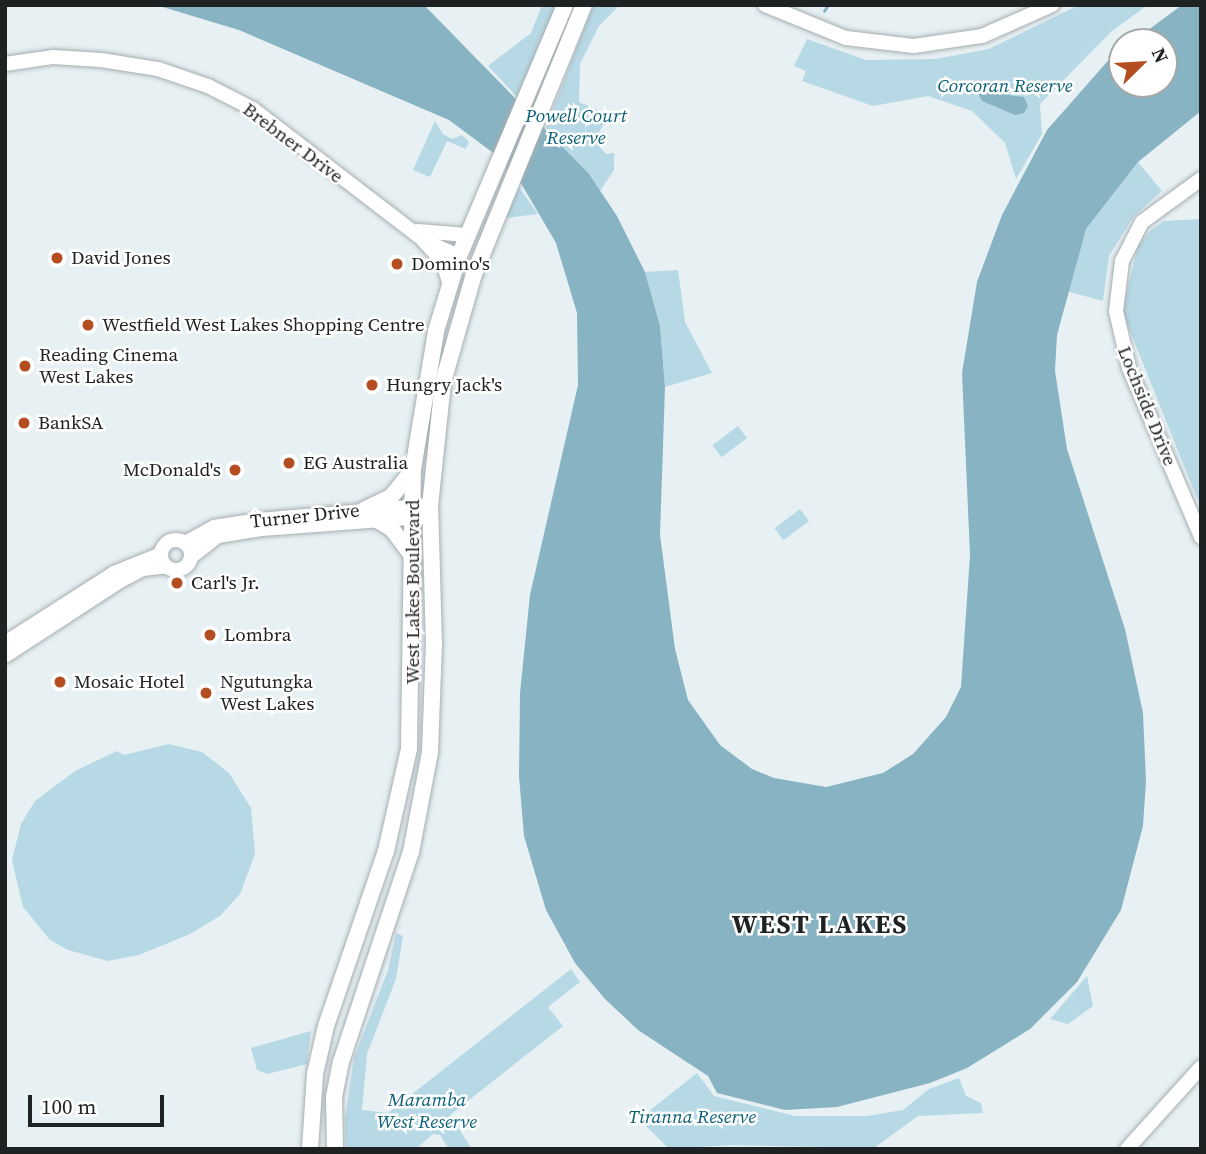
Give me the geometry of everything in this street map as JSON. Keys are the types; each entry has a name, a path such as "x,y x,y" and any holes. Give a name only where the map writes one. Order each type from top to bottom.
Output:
{"main road":[{"name":"West Lakes Boulevard","path":"310,1149 314,1074 326,1026 401,798 413,719 411,512 413,469 428,372 459,256 565,5"},
{"name":"West Lakes Boulevard","path":"335,1149 334,1097 341,1062 394,908 423,799 430,752 434,645 430,511 443,382 474,274 584,5"},
{"path":"459,256 474,249 488,219 502,205"},
{"path":"425,241 443,260 450,282"},
{"path":"412,556 393,529 371,515 391,497 413,469"}],"street":[{"path":"765,5 846,38 914,46 982,36 1052,5"},
{"name":"Brebner Drive","path":"5,64 53,57 101,60 158,69 208,86 253,109 425,241 459,256"},
{"name":"Lochside Drive","path":"1201,179 1137,230 1122,261 1116,311 1129,368 1201,537"},
{"name":"Brebner Drive","path":"407,227 426,233 467,236"},
{"name":"Turner Drive","path":"188,550 214,527 430,511"},
{"path":"5,643 114,573 164,560 179,570 188,550 169,542 164,560"},
{"path":"5,656 120,581 164,560"},
{"path":"1127,1149 1201,1067"}],"green space":[{"path":"542,5 556,5 518,98 488,66 531,33"},
{"name":"Powell Court Reserve","path":"593,5 620,5 599,26 580,64 579,102 609,115 598,134 598,145 606,154 614,153 614,170 600,191 546,128"},
{"name":"Corcoran Reserve","path":"1079,5 1148,5 1116,28 1108,28 1108,35 1040,104 1042,134 1016,179 1005,143 972,111 928,96 873,106 802,81 806,71 794,66 807,39 866,60 935,59 989,49"},
{"path":"435,121 443,134 452,139 462,135 469,142 466,149 447,141 430,177 413,170"},
{"path":"1138,162 1162,191 1134,216 1109,256 1103,301 1066,291 1086,229"},
{"path":"518,186 538,214 505,218"},
{"path":"1201,219 1201,508 1122,311 1138,246 1151,230 1164,221"},
{"path":"678,270 685,322 712,373 665,387 660,326 645,272"},
{"path":"738,426 747,438 721,457 712,445"},
{"path":"800,509 809,521 783,540 774,528"},
{"path":"169,744 202,752 229,773 251,808 255,854 240,894 220,916 190,934 139,955 108,961 68,950 50,940 23,907 12,860 21,824 35,801 75,771 117,751 124,755"},
{"name":"Maramba West Reserve","path":"396,933 403,936 396,979 367,1054 362,1110 388,1113 571,969 580,982 548,1007 563,1026 450,1115 472,1149 449,1149 440,1135 433,1134 416,1149 346,1149 345,1118 354,1058 388,970"},
{"path":"1087,976 1093,1006 1068,1024 1050,1019"},
{"path":"311,1031 307,1064 267,1074 257,1070 251,1048"},
{"name":"Tiranna Reserve","path":"697,1073 714,1096 795,1116 867,1116 903,1110 929,1089 959,1078 966,1096 981,1103 983,1113 918,1116 874,1148 729,1145 669,1149 639,1119"}],"shaded area":[{"name":"WEST LAKES","path":"156,5 424,5 589,174 617,216 645,272 660,326 665,387 660,535 675,649 688,700 720,745 752,769 774,778 826,787 883,773 913,754 946,717 961,687 970,555 962,373 977,282 1002,215 1047,130 1108,61 1108,98 1178,98 1178,28 1151,28 1182,5 1201,5 1201,111 1138,162 1086,229 1057,335 1055,371 1067,449 1125,629 1143,713 1146,781 1143,826 1121,910 1077,982 1030,1029 967,1068 930,1083 837,1107 785,1110 717,1093 708,1076 638,1030 605,999 575,963 546,910 524,836 519,776 520,693 530,595 578,385 577,313 556,243 522,185 492,152 449,120 239,30"},
{"path":"990,83 1008,95 1024,97 1028,106 1024,113 1015,115 982,101 978,93"}],"waterway":[{"path":"824,11 828,5"}],"place":[{"name":"David Jones","path":"57,258"},
{"name":"Domino's","path":"397,264"},
{"name":"Westfield West Lakes Shopping Centre","path":"88,325"},
{"name":"Reading Cinema West Lakes","path":"25,366"},
{"name":"Hungry Jack's","path":"372,385"},
{"name":"BankSA","path":"24,423"},
{"name":"EG Australia","path":"289,463"},
{"name":"McDonald's","path":"235,470"},
{"name":"Carl's Jr.","path":"177,583"},
{"name":"Lombra","path":"210,635"},
{"name":"Mosaic Hotel","path":"60,682"},
{"name":"Ngutungka West Lakes","path":"206,693"}],"district":[{"name":"WEST LAKES","path":"820,925"}]}
